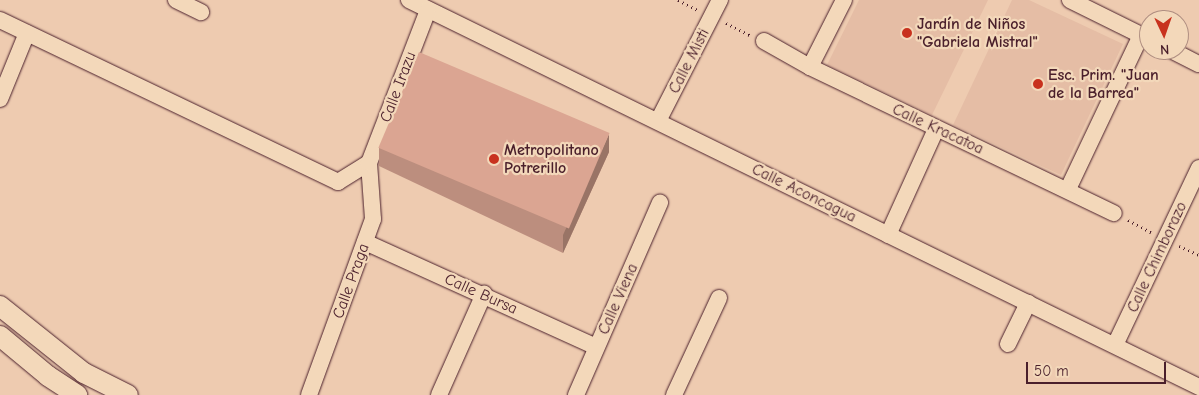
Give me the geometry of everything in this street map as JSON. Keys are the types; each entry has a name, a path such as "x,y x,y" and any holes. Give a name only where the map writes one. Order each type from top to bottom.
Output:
{"street":[{"path":"176,0 201,12"},
{"name":"Calle Aconcagua","path":"409,0 1199,387"},
{"name":"Calle Misti","path":"658,121 720,0"},
{"path":"810,68 844,0"},
{"path":"1070,0 1139,34"},
{"name":"Calle Irazu","path":"369,163 428,10"},
{"path":"0,20 338,182 369,163"},
{"path":"0,99 27,33"},
{"name":"Calle Kracatoa","path":"764,41 810,68 936,129 1068,189 1114,214"},
{"path":"1068,189 1139,49"},
{"path":"888,235 936,129"},
{"name":"Calle Praga","path":"309,395 373,219 369,163"},
{"name":"Calle Chimborazo","path":"1115,345 1199,168"},
{"name":"Calle Viena","path":"576,395 660,203"},
{"name":"Calle Bursa","path":"365,242 484,294 596,347"},
{"path":"439,395 484,294"},
{"path":"674,395 720,298"},
{"path":"1008,344 1028,303"},
{"path":"0,306 84,373 128,395"},
{"path":"0,336 48,376 77,395"}],"shaded area":[{"name":"Jardín de Niños \"Gabriela Mistral\"","path":"859,0 988,0 932,115 827,65"},
{"name":"Esc. Prim. \"Juan de la Barrea\"","path":"1012,0 1029,0 1123,44 1061,175 953,125"}],"building":[{"name":"Metropolitano Potrerillo","path":"419,52 610,133 569,229 378,148"}],"place":[{"name":"Jardín de Niños \"Gabriela Mistral\"","path":"907,33"},
{"name":"Esc. Prim. \"Juan de la Barrea\"","path":"1038,84"},
{"name":"Metropolitano Potrerillo","path":"494,159"}]}
